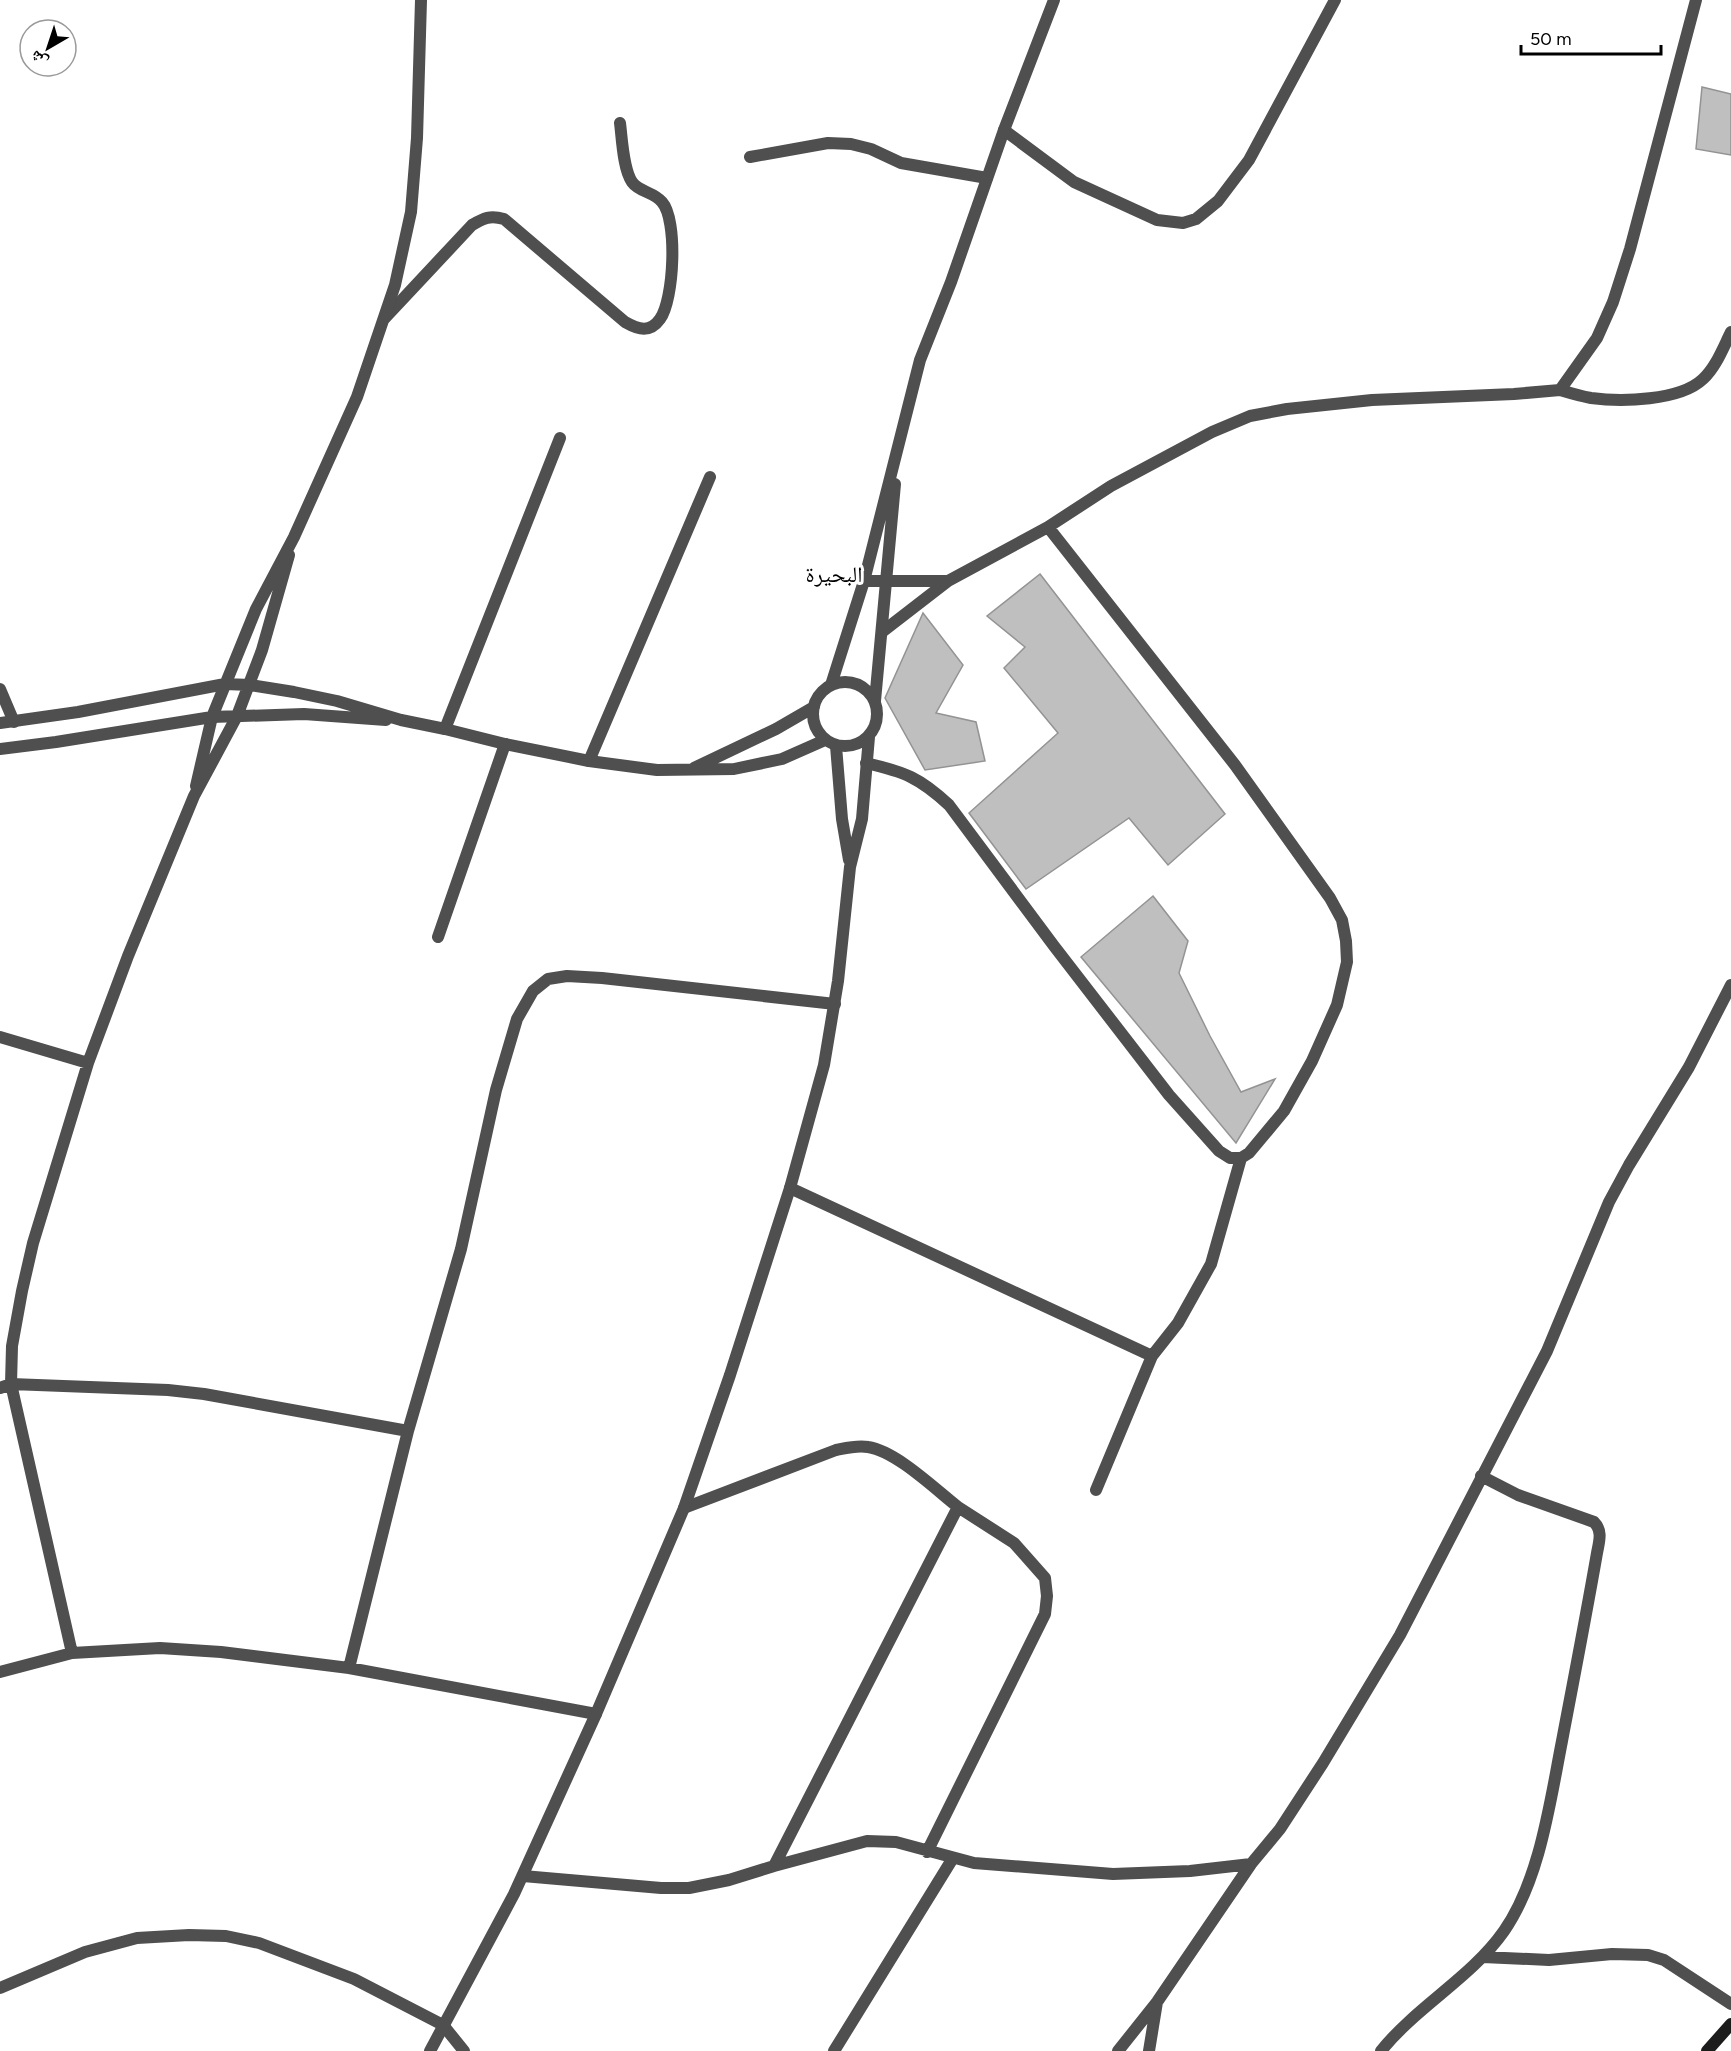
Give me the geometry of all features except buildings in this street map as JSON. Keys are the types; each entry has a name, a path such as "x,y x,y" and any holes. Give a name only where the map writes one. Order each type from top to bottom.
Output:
{"main road":[{"path":"1707,2051 1731,2024"}],"street":[{"path":"194,796 212,717 256,609 294,537 357,397 395,285 411,212 418,126 421,0"},
{"path":"831,685 864,581 920,360 951,282 1004,130 1054,0"},
{"path":"1004,130 1074,182 1157,220 1183,223 1196,219 1218,201 1249,160 1335,0"},
{"path":"1560,390 1597,338 1612,302 1630,249 1696,0"},
{"path":"385,318 472,225 486,217 493,216 504,219 625,322 644,330 653,328 663,316 669,290 674,247 668,210 663,202 631,181 627,170 620,123"},
{"path":"750,157 828,143 851,144 871,149 901,163 987,178"},
{"path":"882,632 948,581 1048,527 1120,481 1212,432 1250,416 1287,409 1372,400 1560,390 1590,398 1614,400 1675,393 1703,379 1714,365 1731,332"},
{"path":"445,729 560,438"},
{"path":"875,701 898,450"},
{"path":"589,761 710,477"},
{"path":"1048,527 1234,765 1330,898 1342,920 1346,941 1347,962 1337,1005 1312,1061 1284,1111 1258,1143 1241,1158 1211,1264 1178,1323 1152,1356 1096,1490"},
{"path":"72,1653 6,1386 12,1346 31,1252 88,1063 128,956 194,796 237,716 278,601 294,537"},
{"path":"864,581 948,581"},
{"path":"430,2051 523,1876 596,1714 684,1508 790,1188 824,1065 835,1004 850,867 862,819 869,737 876,726 878,713 875,701 869,692 851,682 841,682 831,685 820,694 814,707 815,725 831,743 850,867"},
{"path":"0,723 78,712 225,684 249,685 338,701 401,720 505,744 589,761 657,770 734,769 782,759 831,743 854,746 869,737"},
{"path":"0,689 14,722"},
{"path":"693,768 776,729 814,707"},
{"path":"0,749 212,717 304,714 401,720"},
{"path":"438,937 505,744"},
{"path":"866,763 897,770 914,777 929,786 949,805 1169,1095 1219,1151 1230,1158 1241,1158"},
{"path":"349,1668 408,1431 461,1249 496,1090 517,1018 533,991 548,979 567,976 835,1004"},
{"path":"1118,2051 1157,2002 1251,1864 1280,1829 1323,1763 1400,1635 1547,1351 1609,1202 1689,1067 1731,985"},
{"path":"0,1036 88,1063"},
{"path":"790,1188 1152,1356"},
{"path":"6,1386 106,1386 186,1392 408,1431"},
{"path":"684,1508 836,1450 853,1446 869,1447 891,1454 958,1507 1014,1543 1045,1578 1047,1596 1045,1614 927,1852"},
{"path":"1381,2051 1420,2009 1483,1957 1504,1930 1523,1897 1550,1804 1580,1653 1599,1527 1594,1522 1518,1495 1481,1476"},
{"path":"774,1866 958,1507"},
{"path":"0,1672 72,1653 160,1648 221,1652 349,1668 596,1714"},
{"path":"523,1876 661,1888 689,1888 729,1880 867,1841 896,1842 927,1852 998,1866 1113,1874 1190,1871 1251,1864"},
{"path":"834,2051 953,1858"},
{"path":"0,1988 85,1952 137,1938 189,1935 226,1936 259,1943 354,1979 443,2025 464,2051"},
{"path":"1483,1957 1549,1960 1612,1954 1648,1954 1664,1960 1731,2004"},
{"path":"1149,2051 1157,2002"}],"district":[{"name":"البحيرة","path":"834,574"}]}
